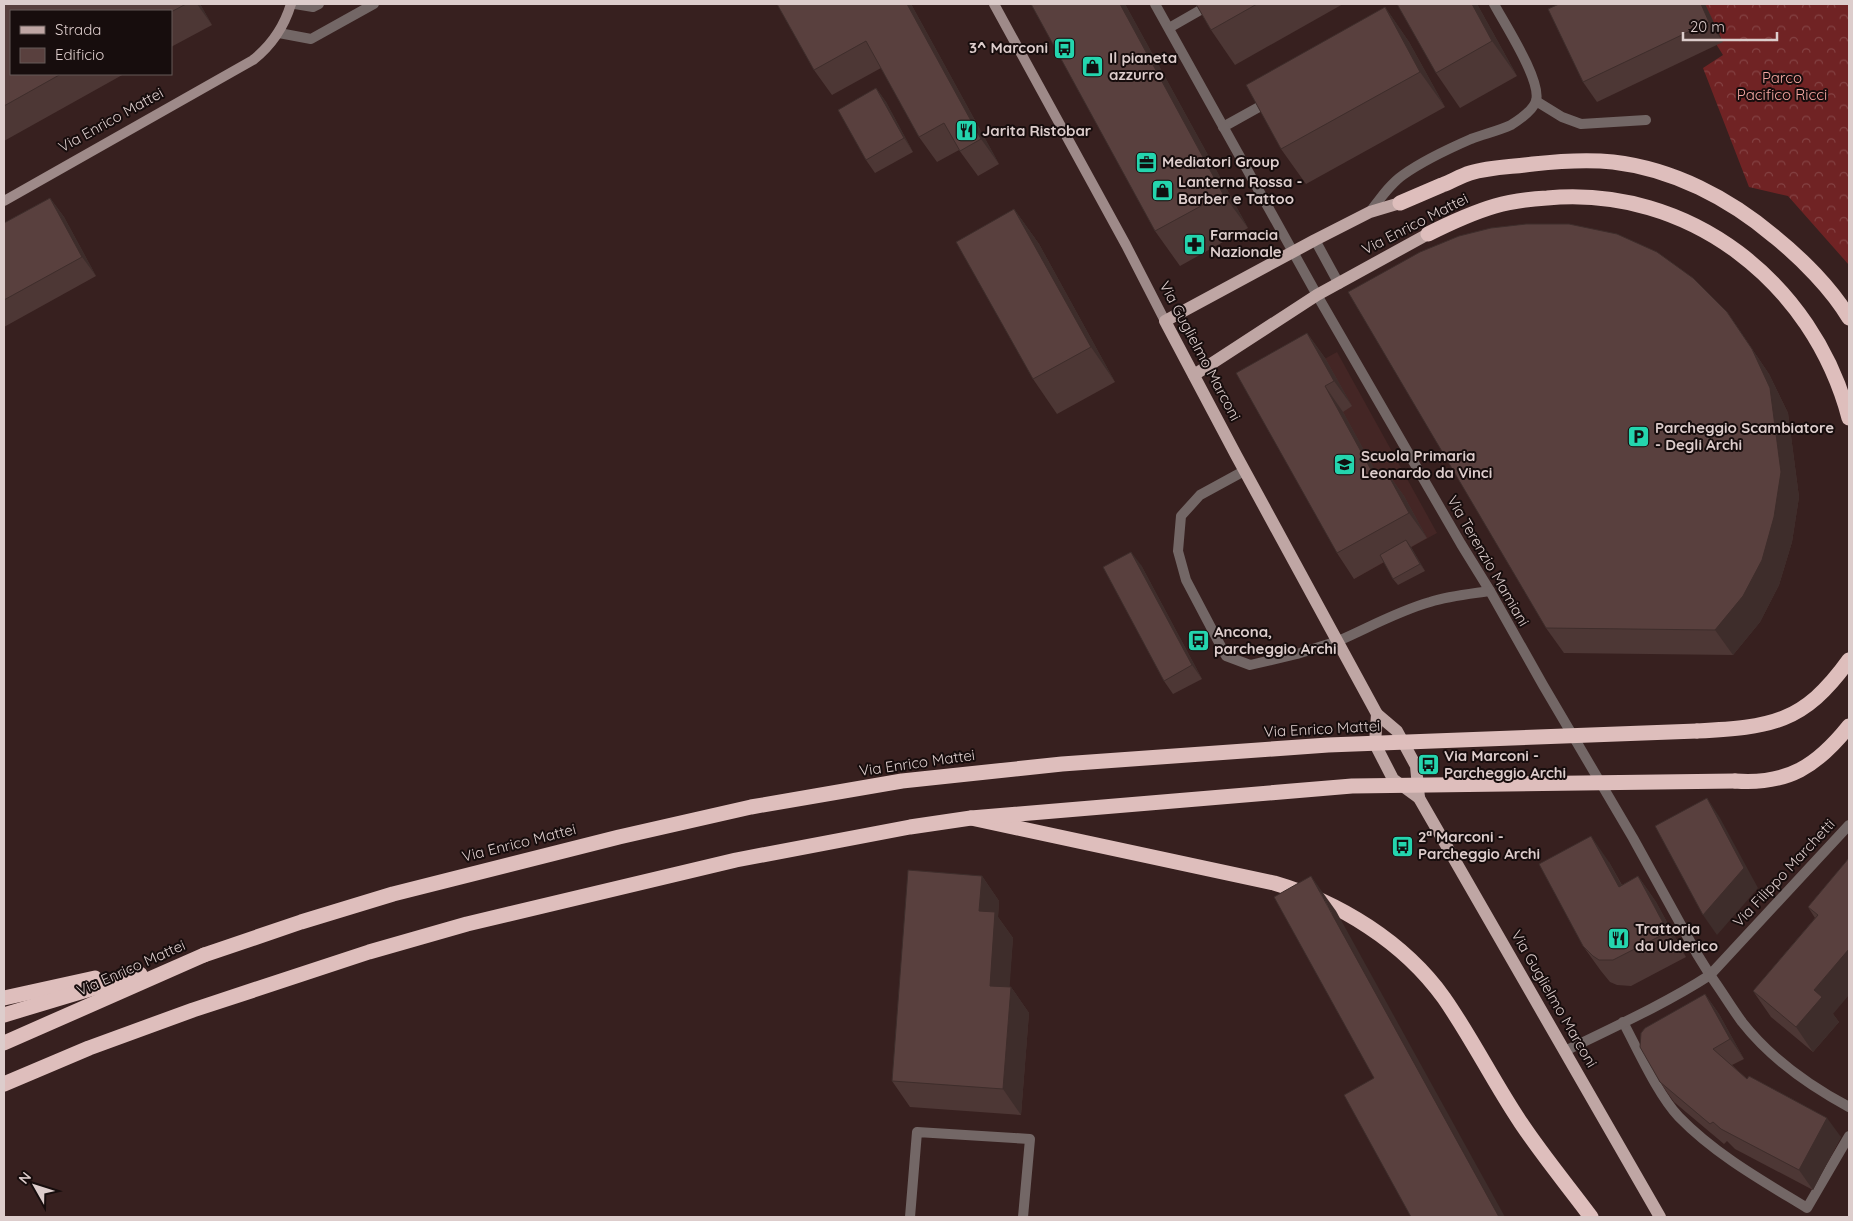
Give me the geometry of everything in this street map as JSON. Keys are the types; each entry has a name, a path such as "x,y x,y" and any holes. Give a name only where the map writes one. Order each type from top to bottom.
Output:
{"highway":[{"name":"Via Enrico Mattei","path":"1400,203 1470,174 1498,168 1553,162 1590,161 1611,162 1645,168 1703,188 1755,221 1796,255 1838,299 1849,318"},
{"name":"Via Enrico Mattei","path":"1428,234 1482,210 1533,199 1568,196 1613,199 1669,213 1717,237 1761,271 1783,294 1804,319 1825,354 1841,392 1849,418"},
{"name":"Via Enrico Mattei","path":"4,1043 204,955 301,922 393,894 571,848 751,807 902,782 1062,764 1298,747 1696,731 1755,726 1786,718 1807,705 1830,685 1849,660"},
{"path":"4,1084 89,1048 185,1013 369,952 467,924 736,860 910,827 971,818 1352,786 1735,781 1756,783 1788,776 1806,767 1830,748 1849,726"},
{"path":"971,818 1274,883 1304,893 1344,912 1393,945 1429,979 1453,1012 1521,1124 1592,1217"},
{"path":"4,998 204,955"},
{"path":"4,1014 204,955"}],"main road":[{"name":"Via Enrico Mattei","path":"1165,321 1314,240 1370,212 1400,203"},
{"name":"Via Enrico Mattei","path":"1194,375 1317,295 1428,234"},
{"name":"Via Guglielmo Marconi","path":"1165,321 1244,471 1377,714 1397,731 1416,766 1419,798 1660,1217"},
{"name":"Via Guglielmo Marconi","path":"1377,714 1375,744 1393,780 1419,798"}],"street":[{"name":"Via Enrico Mattei","path":"4,201 248,63 260,54 279,33 287,18 291,4"},
{"path":"295,4 313,7 319,4"},
{"path":"279,33 311,39 374,4"},
{"name":"Via Guglielmo Marconi","path":"994,4 1126,245 1165,321"},
{"name":"Via Terenzio Mamiani","path":"1155,4 1292,252 1542,685 1633,838 1697,954 1743,1023 1771,1054 1795,1075 1817,1090 1849,1107"},
{"path":"1168,28 1211,4"},
{"path":"1370,212 1401,176 1437,155 1471,139 1511,124 1530,110 1536,101 1536,91 1530,72 1494,4"},
{"path":"1223,127 1282,94"},
{"path":"1536,101 1562,117 1580,124 1646,120"},
{"path":"1314,240 1339,284"},
{"path":"1244,471 1200,495 1181,516 1178,551 1186,580 1226,656 1250,665 1297,654 1338,642 1396,615 1430,602 1459,595 1490,592"},
{"name":"Via Filippo Marchetti","path":"1565,1050 1623,1022 1697,983 1710,974 1849,825"},
{"path":"1623,1022 1662,1093 1679,1117 1711,1145 1751,1174 1807,1208 1849,1136"},
{"path":"910,1217 917,1132 1030,1139 1023,1217"}],"shaded area":[{"name":"Scuola Primaria Leonardo da Vinci","path":"1337,352 1437,533 1354,579 1254,398"}],"green space":[{"name":"Parco Pacifico Ricci","path":"1691,4 1849,4 1849,265 1788,196 1749,187 1703,68 1723,55"}],"building":[{"path":"4,4 186,4 172,11 10,10 10,75 59,75 4,106"},
{"path":"777,4 907,4 981,139 960,151 944,123 919,137 866,41 814,70"},
{"path":"1031,4 1120,4 1223,194 1155,231"},
{"path":"1196,4 1257,4 1211,30"},
{"path":"1397,4 1472,4 1492,41 1436,73"},
{"path":"1559,4 1701,4 1709,22 1583,82 1548,9"},
{"path":"1385,7 1420,72 1281,149 1246,85"},
{"path":"876,88 904,138 866,160 838,110"},
{"path":"50,198 82,257 4,300 4,223"},
{"path":"1014,209 1091,347 1033,379 956,242"},
{"name":"Parcheggio Scambiatore - Degli Archi","path":"1526,224 1569,224 1617,234 1657,252 1693,278 1727,312 1752,349 1770,388 1781,472 1774,517 1762,560 1743,596 1715,630 1546,628 1348,292 1420,252 1459,236 1491,228"},
{"name":"Scuola Primaria Leonardo da Vinci","path":"1307,333 1334,381 1325,386 1375,477 1386,471 1409,513 1337,553 1236,373"},
{"path":"1406,540 1420,564 1393,579 1380,555"},
{"path":"1131,552 1192,665 1164,681 1103,567"},
{"path":"1707,798 1744,868 1703,915 1655,826"},
{"path":"1591,836 1619,887 1638,876 1668,932 1613,960 1599,960 1583,946 1539,864"},
{"path":"1849,858 1849,949 1814,990 1822,997 1796,1027 1753,991 1818,915 1808,907"},
{"path":"908,870 982,876 979,911 995,912 990,986 1011,987 1003,1089 892,1081"},
{"path":"1311,876 1499,1217 1411,1217 1344,1095 1374,1078 1274,897"},
{"path":"1705,994 1730,1039 1713,1049 1747,1079 1749,1076 1827,1118 1799,1170 1721,1129 1713,1122 1710,1124 1660,1082 1640,1047 1641,1033 1645,1028"}],"place":[{"name":"3^ Marconi","path":"1064,48"},
{"name":"Il pianeta azzurro","path":"1093,67"},
{"name":"Jarita Ristobar","path":"966,131"},
{"name":"Mediatori Group","path":"1146,162"},
{"name":"Lanterna Rossa - Barber e Tattoo","path":"1162,191"},
{"name":"Farmacia Nazionale","path":"1194,244"},
{"name":"Parcheggio Scambiatore - Degli Archi","path":"1639,437"},
{"name":"Scuola Primaria Leonardo da Vinci","path":"1345,465"},
{"name":"Ancona, parcheggio Archi","path":"1198,641"},
{"name":"Via Marconi - Parcheggio Archi","path":"1428,765"},
{"name":"2ª Marconi - Parcheggio Archi","path":"1402,846"},
{"name":"Trattoria da Ulderico","path":"1619,938"}]}
